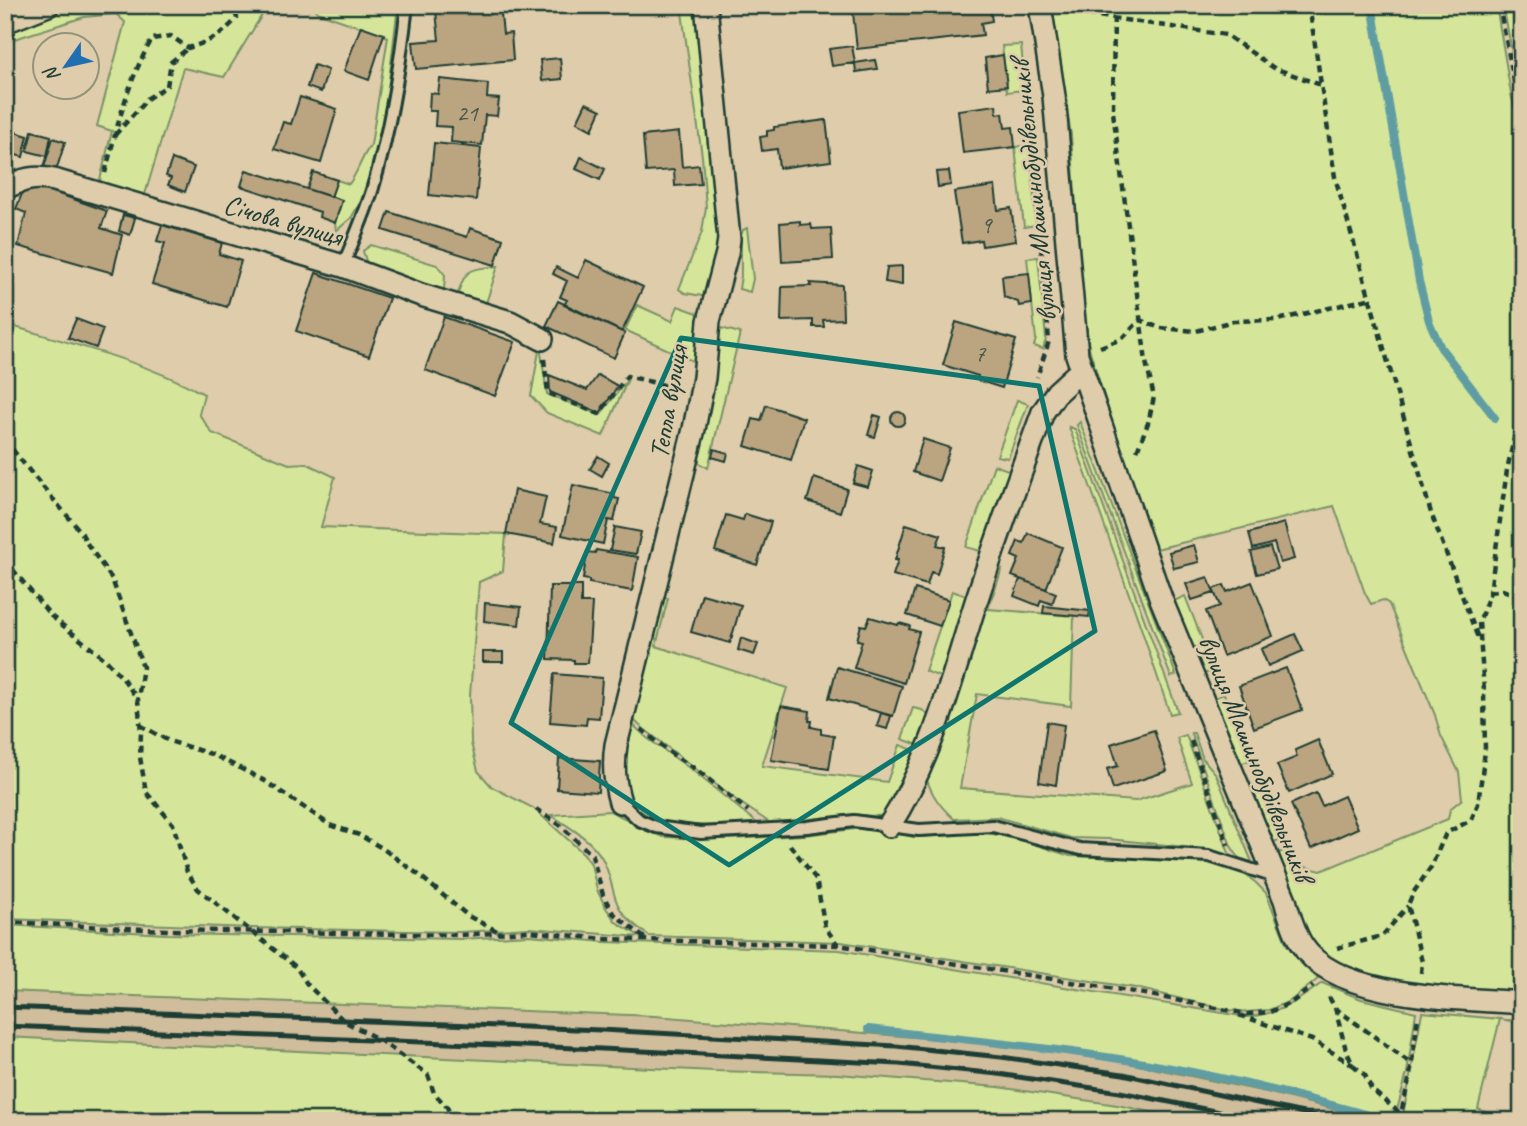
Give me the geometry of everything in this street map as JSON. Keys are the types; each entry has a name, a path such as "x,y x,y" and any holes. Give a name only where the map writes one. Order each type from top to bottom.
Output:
{"street":[{"path":"5,22 48,5"},
{"name":"Тепла вулиця","path":"620,802 614,783 616,745 681,485 701,394 709,321 729,239 706,5"},
{"name":"вулиця Машинобудівельників","path":"1041,10 1055,96 1079,363 1161,599 1296,933 1303,947 1322,971"},
{"name":"Січова вулиця","path":"5,188 26,178 37,177 99,194 343,266 421,295 510,322 542,339"},
{"path":"888,826 905,800 940,715 993,548 1043,412 1079,363"},
{"path":"1322,971 1364,985 1420,994 1522,1003"}],"lane":[{"path":"343,266 371,191 390,119 407,5"},
{"path":"620,802 639,820 656,827 701,833 807,827 854,821 919,830 993,826 1080,849 1209,856 1275,877"}],"path":[{"path":"114,135 148,98 167,86 172,62 188,48 223,34 237,18 233,5"},
{"path":"1114,5 1113,112 1140,320 1154,397 1149,423 1139,450 1126,468 1115,471"},
{"path":"1309,5 1335,177 1368,299 1432,513 1480,642"},
{"path":"1499,5 1522,121"},
{"path":"1041,10 1114,17 1226,35 1274,68 1321,85"},
{"path":"99,194 134,70 152,39 171,36 188,48"},
{"path":"1140,320 1160,328 1196,331 1233,321 1277,320 1368,299"},
{"path":"1079,363 1122,339 1140,320"},
{"path":"542,339 548,393 600,414 627,376 701,394"},
{"path":"5,922 253,932 460,935 529,932 604,939 838,946 1134,992 1228,1012 1270,1012 1292,1002 1322,971 1339,946 1382,936 1408,905 1431,867 1446,833 1471,820 1478,804 1485,751 1479,622 1490,592 1507,470 1522,402"},
{"path":"5,440 81,532 112,579 143,667 138,700 140,757 146,792 173,824 187,872 198,889 296,967 307,984 344,1021 378,1039 428,1075 434,1093 447,1107 453,1121"},
{"path":"5,560 51,616 106,660 138,700"},
{"path":"1490,592 1503,590 1522,598"},
{"path":"140,725 169,741 214,755 265,781 330,825 359,835 382,848 468,916 500,932"},
{"path":"536,809 560,825 592,855 603,895 613,913 648,940"},
{"path":"1399,1121 1412,1064 1422,962 1408,905"},
{"path":"1322,971 1353,1065"},
{"path":"1335,1009 1412,1064"},
{"path":"1228,1012 1312,1040 1365,1075 1372,1090 1400,1114"}],"highlighted area":[{"path":"681,338 1039,386 1095,631 729,865 511,723"}],"shaded area":[{"path":"5,991 655,1016 999,1044 1124,1062 1266,1092 1380,1121 1195,1121 1117,1105 998,1087 838,1074 714,1071 5,1037"}],"green space":[{"path":"69,5 268,5 224,77 183,68 143,201 99,184 112,131 97,126 125,22 116,14 84,17 8,41 5,49 5,31"},
{"path":"315,5 398,5 383,131 361,201 351,218 336,231 335,223 342,201 331,197 337,180 349,184 371,145 388,37 317,12"},
{"path":"681,5 698,5 721,245 708,297 685,293 679,289 702,232 706,207 702,156"},
{"path":"1051,5 1496,5 1511,94 1522,137 1522,995 1417,985 1367,975 1337,966 1309,941 1288,888 1291,885 1277,854 1287,849 1293,864 1321,871 1448,819 1450,809 1462,799 1459,772 1441,736 1435,715 1389,604 1383,600 1371,604 1365,593 1334,506 1152,550 1089,348 1082,293 1071,135"},
{"path":"1503,5 1522,5 1522,103"},
{"path":"1021,45 1025,86 1023,90 1007,92 1002,46"},
{"path":"1015,147 1030,147 1036,225 1024,227"},
{"path":"747,228 753,279 750,292 739,289 741,236"},
{"path":"371,245 437,265 445,275 444,289 437,293 367,264 363,251"},
{"path":"1038,257 1046,339 1043,349 1034,346 1036,339 1027,258"},
{"path":"498,266 485,306 457,297 466,275 481,268"},
{"path":"637,305 672,321 678,306 703,315 697,363 625,330"},
{"path":"5,324 107,354 181,382 204,394 199,414 212,433 289,464 306,463 335,477 321,527 506,534 503,571 479,582 470,695 471,743 478,771 492,787 533,808 584,854 591,864 597,890 606,908 616,922 641,937 529,928 459,932 5,919"},
{"path":"717,327 740,333 708,468 695,460"},
{"path":"512,330 540,346 547,394 600,415 628,379 603,436 547,413 531,396 539,351 511,335"},
{"path":"1017,400 1028,404 1008,458 997,456"},
{"path":"1080,422 1176,675 1171,677 1077,425"},
{"path":"1069,427 1075,429 1178,712 1170,714"},
{"path":"994,465 1014,472 984,552 966,547"},
{"path":"994,569 1002,569 988,609 1074,616 1071,706 977,694 960,788 1136,801 1192,783 1177,738 1186,735 1230,856 1195,848 1071,838 997,817 954,819 941,805 926,777"},
{"path":"952,591 970,597 945,679 925,671"},
{"path":"1185,596 1214,670 1204,674 1174,601"},
{"path":"661,597 668,598 656,646 787,688 762,766 887,782 900,745 919,752 889,815 849,815 770,823 639,725 631,717"},
{"path":"1224,694 1251,760 1240,764 1214,698"},
{"path":"913,708 922,710 931,717 921,746 902,739"},
{"path":"630,722 757,823 673,823 653,817 637,808 626,793 622,771"},
{"path":"1191,733 1194,733 1203,759 1216,774 1252,862 1239,858 1231,846"},
{"path":"1263,790 1283,838 1272,843 1253,795"},
{"path":"610,811 663,837 728,839 804,835 871,827 914,837 973,831 1012,837 1070,856 1209,860 1240,871 1266,893 1287,945 1318,979 1290,1001 1269,1010 1247,1012 1136,988 841,942 649,936 621,911 607,869 597,851 579,834 551,815"},
{"path":"5,925 166,934 461,939 529,935 604,942 839,950 1247,1017 1270,1013 1287,1006 1322,983 1361,999 1416,1012 1407,1073 1394,1121 1380,1121 1266,1092 1124,1062 999,1044 655,1016 5,991"},
{"path":"1422,1012 1500,1019 1478,1109 1507,1121 1402,1121"},
{"path":"5,1037 714,1071 838,1074 998,1087 1117,1105 1195,1121 5,1121"}],"building":[{"path":"500,5 503,34 511,33 513,60 416,69 413,42 439,40 436,11"},
{"path":"928,5 980,5 980,9 990,8 992,21 981,23 983,35 857,49 853,13"},
{"path":"361,26 384,34 369,80 344,71"},
{"path":"852,46 855,63 832,66 829,49"},
{"path":"1003,55 1007,86 988,88 985,58"},
{"path":"560,58 562,79 542,81 540,60"},
{"path":"875,60 877,69 856,72 855,63"},
{"path":"314,65 328,70 321,92 307,87"},
{"path":"440,79 488,84 487,98 499,99 497,116 485,115 482,145 451,142 452,127 435,126 436,111 429,111 430,93 438,94"},
{"path":"300,97 337,109 321,163 274,149 283,122 291,124"},
{"path":"586,103 601,110 592,130 577,122"},
{"path":"996,105 997,114 1003,113 1005,128 1013,127 1015,147 963,153 958,110"},
{"path":"826,120 831,161 779,168 777,149 762,151 760,137 767,136 767,131 774,130 774,127"},
{"path":"5,129 28,136 23,157 5,152"},
{"path":"32,131 51,136 47,156 27,151"},
{"path":"679,132 682,167 699,165 701,184 675,186 674,170 646,172 643,136"},
{"path":"53,138 65,142 56,171 44,167"},
{"path":"434,143 481,148 476,200 429,195"},
{"path":"581,157 605,169 600,180 576,169"},
{"path":"172,159 194,167 185,192 168,185 171,178 166,176"},
{"path":"246,170 342,200 335,223 319,217 320,212 241,186"},
{"path":"949,171 951,185 938,187 936,172"},
{"path":"313,172 337,180 331,197 307,189"},
{"path":"25,186 39,187 107,211 101,228 122,235 113,273 18,246 26,213 16,209"},
{"path":"995,186 998,210 1011,208 1016,241 982,246 981,240 962,243 954,192"},
{"path":"389,212 467,237 470,228 503,239 495,265 383,230"},
{"path":"123,215 135,218 130,235 119,231"},
{"path":"800,221 800,225 811,224 812,229 831,228 833,259 782,262 780,223"},
{"path":"162,225 222,243 219,254 241,261 227,307 152,284 165,243 157,241"},
{"path":"586,260 643,287 622,332 564,305 567,300 560,297 567,281 553,274 556,267 578,278"},
{"path":"902,266 902,285 885,282 887,267"},
{"path":"316,273 389,298 369,356 296,331"},
{"path":"1029,273 1032,304 1019,306 1018,302 1004,297 1002,276"},
{"path":"810,283 842,285 843,319 823,320 824,327 813,327 813,320 781,321 782,287 811,286"},
{"path":"558,301 625,333 614,358 546,326"},
{"path":"444,317 515,342 495,396 425,370"},
{"path":"76,319 103,329 96,348 68,338"},
{"path":"956,322 1016,340 1002,388 977,380 978,376 943,365"},
{"path":"549,375 587,390 598,375 618,386 600,413 550,392"},
{"path":"766,405 804,418 791,460 745,446 753,419 761,421"},
{"path":"895,412 901,412 905,419 901,426 895,426 891,422 891,416"},
{"path":"874,415 881,417 875,437 868,435"},
{"path":"923,439 950,448 939,481 913,472"},
{"path":"714,449 728,453 726,461 712,457"},
{"path":"598,456 609,463 602,476 590,469"},
{"path":"858,466 873,471 868,487 853,483"},
{"path":"814,478 847,489 840,512 807,501"},
{"path":"573,485 615,494 614,498 619,499 614,521 608,520 603,544 562,535"},
{"path":"514,490 546,497 540,524 557,527 554,543 506,534"},
{"path":"745,514 771,522 757,565 715,551 726,515 743,520"},
{"path":"1284,523 1294,559 1280,563 1274,543 1253,549 1249,533"},
{"path":"906,524 941,535 937,545 945,547 937,574 931,572 927,585 893,575"},
{"path":"615,527 641,532 636,554 610,550"},
{"path":"1028,533 1062,547 1046,589 1012,576 1019,559 1012,556 1018,541 1024,543"},
{"path":"1194,545 1199,562 1174,568 1169,552"},
{"path":"1270,547 1277,569 1257,574 1251,552"},
{"path":"596,550 638,557 632,591 589,583 589,580 583,579 587,552 595,553"},
{"path":"1208,577 1214,593 1192,600 1186,584"},
{"path":"1020,579 1056,593 1052,604 1041,600 1039,606 1014,596"},
{"path":"1252,582 1273,636 1223,656 1206,611 1220,606 1213,589 1224,585 1227,592"},
{"path":"550,586 581,586 581,603 592,603 588,663 548,659"},
{"path":"915,589 949,600 940,626 907,615"},
{"path":"702,594 741,605 730,643 691,632"},
{"path":"485,603 521,607 519,625 484,621"},
{"path":"1044,606 1090,611 1089,617 1043,613"},
{"path":"870,617 910,626 909,629 919,632 904,683 854,668 862,641 857,640 861,625 866,626"},
{"path":"1295,634 1303,651 1268,666 1261,649"},
{"path":"741,638 758,644 754,655 738,650"},
{"path":"483,652 503,652 503,662 483,662"},
{"path":"837,667 902,686 893,716 829,698"},
{"path":"1286,668 1302,710 1254,728 1239,686"},
{"path":"554,674 602,678 599,718 587,717 586,725 550,722"},
{"path":"781,706 810,711 811,727 821,729 821,734 834,736 829,769 771,760"},
{"path":"881,713 891,716 887,729 877,726"},
{"path":"1047,722 1064,725 1056,785 1039,782"},
{"path":"1154,730 1167,771 1113,789 1107,769 1118,766 1111,744"},
{"path":"1318,740 1332,774 1289,793 1277,765 1297,757 1295,750"},
{"path":"559,758 600,761 598,792 557,789"},
{"path":"1316,793 1322,806 1344,796 1358,828 1311,849 1291,804"}],"waterway":[{"path":"1372,5 1419,281 1429,321 1441,348 1495,418"},
{"path":"868,1029 1052,1049 1183,1070 1321,1102 1389,1121"}],"railway":[{"path":"5,1007 601,1030 896,1046 1123,1074 1340,1121"},
{"path":"5,1026 602,1049 899,1064 998,1074 1120,1092 1264,1121"}]}
